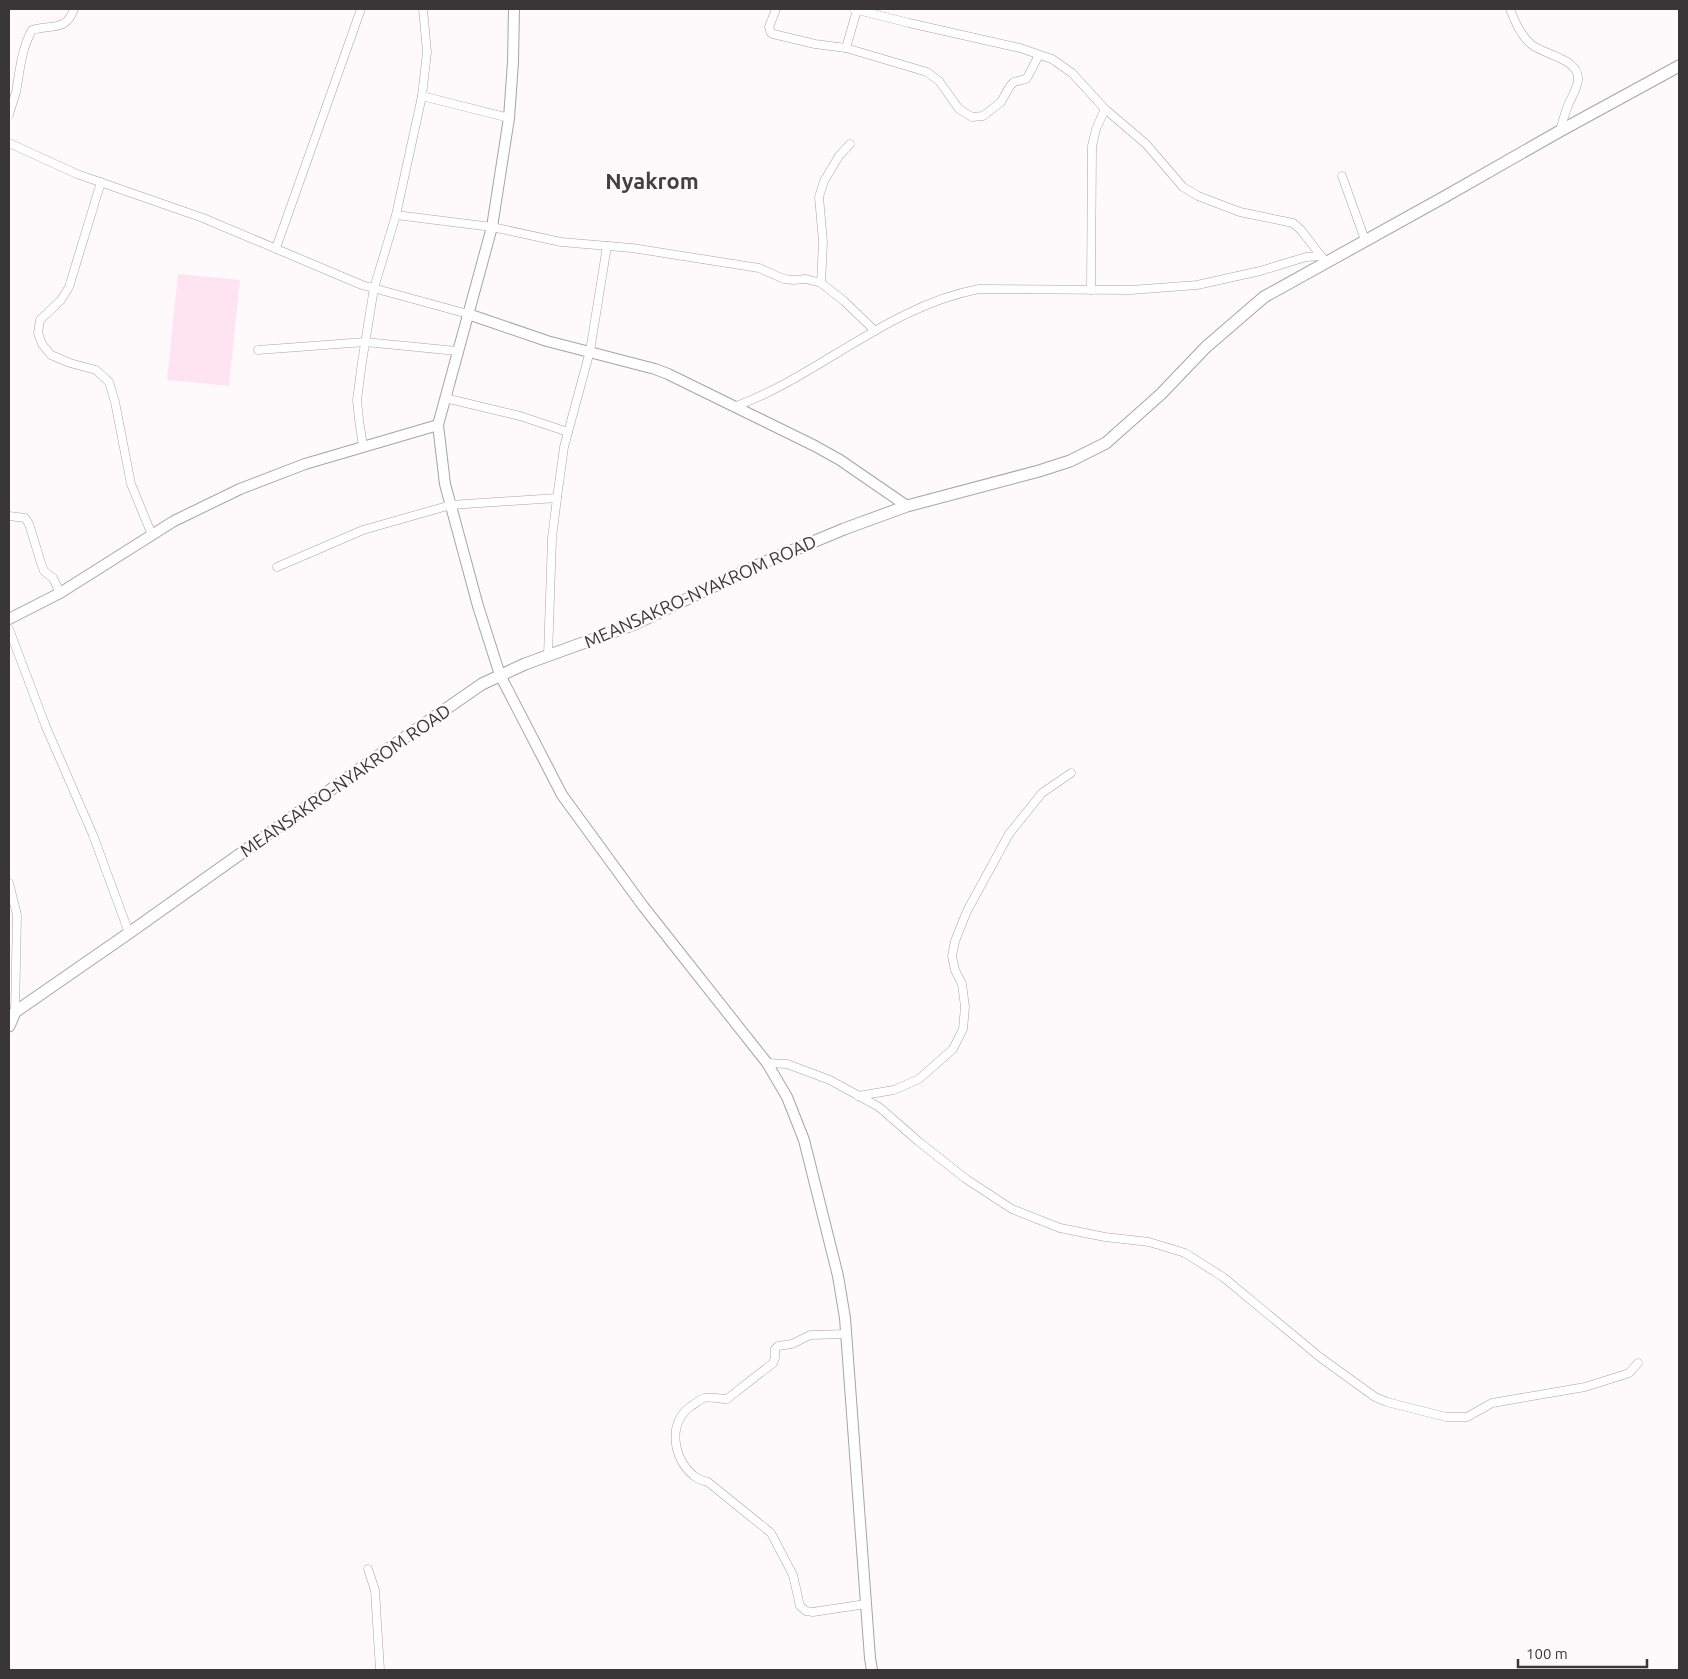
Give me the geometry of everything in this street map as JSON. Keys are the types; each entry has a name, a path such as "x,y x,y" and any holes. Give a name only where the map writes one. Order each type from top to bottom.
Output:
{"main road":[{"name":"MEANSAKRO-NYAKROM ROAD","path":"15,1012 482,684 548,656 635,624 801,547 907,506 1070,461 1106,443 1160,394 1206,347 1244,312 1264,297 1324,259 1391,227 1679,66"},
{"path":"9,1026 15,1012"}],"street":[{"path":"9,115 16,92 21,59 32,30 64,24 72,15 74,9"},
{"path":"276,248 361,9"},
{"path":"363,446 358,420 357,400 374,288 396,215 422,96 426,52 423,9"},
{"path":"514,9 509,118 492,227 438,425 445,484 478,606 500,676 562,796 643,906 767,1063 787,1097 804,1140 838,1276 847,1334 872,1670"},
{"path":"776,9 769,27 771,33 815,44 846,48 919,70 939,80 955,105 972,117 983,116 1001,102 1010,86 1026,79 1039,55"},
{"path":"846,48 855,9 1020,48 1052,59 1068,69 1105,109 1146,144 1182,187 1198,196 1240,212 1293,223 1324,259"},
{"path":"1510,9 1531,44 1571,63 1576,69 1577,84 1560,131"},
{"path":"422,96 509,118"},
{"path":"1091,290 1092,146 1096,129 1105,109"},
{"path":"9,143 77,174 203,218 362,285 468,314 547,341 590,351 668,374 692,384 734,407 815,446 840,460 907,506"},
{"path":"821,283 823,242 819,197 824,181 839,156 850,144"},
{"path":"1342,176 1365,240"},
{"path":"101,182 69,287 62,300 40,320 38,333 42,344 51,355 70,363 96,370 110,382 116,402 131,484 152,535"},
{"path":"396,215 492,227 561,242 607,246 759,268 784,279 806,279 821,283 844,301 875,332"},
{"path":"548,656 552,538 564,446 590,351 607,246"},
{"path":"734,407 758,398 931,302 956,294 979,289 1131,290 1197,285 1260,271 1306,257 1324,259"},
{"path":"258,350 365,342 458,351"},
{"path":"445,398 520,416 568,432"},
{"path":"9,619 60,592 174,521 240,488 305,464 438,425"},
{"path":"277,567 363,530 451,505 557,498"},
{"path":"9,516 24,518 29,524 40,563 44,571 53,578 60,592"},
{"path":"9,629 46,727 93,835 129,933"},
{"path":"858,1096 894,1090 919,1079 953,1048 963,1028 965,1007 962,984 955,970 952,956 955,941 967,911 1009,834 1042,793 1071,773"},
{"path":"9,883 17,915 15,1012"},
{"path":"767,1063 787,1064 830,1080 879,1107 966,1179 1012,1209 1060,1228 1105,1237 1149,1242 1185,1253 1223,1278 1321,1358 1376,1397 1387,1402 1446,1417 1467,1418 1492,1403 1585,1387 1620,1376 1629,1373 1638,1363"},
{"path":"847,1334 810,1335 792,1344 778,1346 775,1349 773,1363 727,1399 704,1398 685,1411 679,1418 675,1443 679,1456 686,1468 696,1478 708,1482 771,1533 793,1575 800,1606 803,1609 813,1612 866,1604"},
{"path":"368,1569 375,1590 380,1670"}],"shaded area":[{"path":"178,274 240,280 229,386 167,380"}],"district":[{"name":"Nyakrom","path":"652,180"}]}
